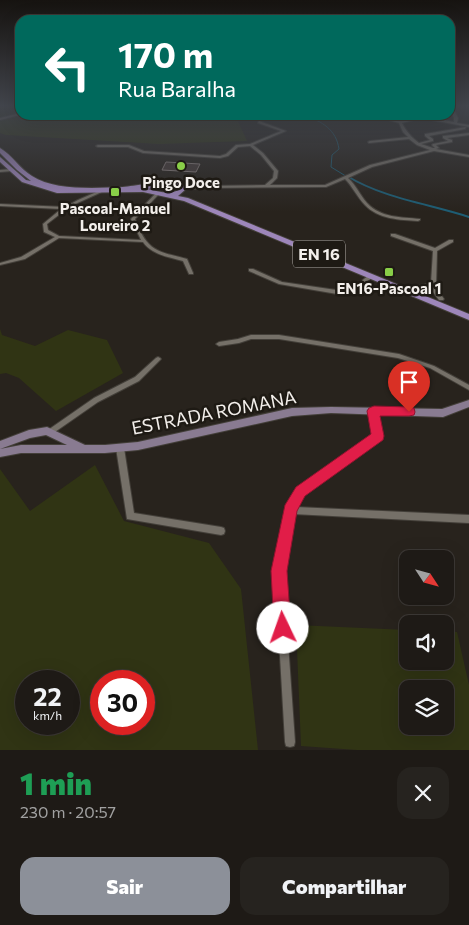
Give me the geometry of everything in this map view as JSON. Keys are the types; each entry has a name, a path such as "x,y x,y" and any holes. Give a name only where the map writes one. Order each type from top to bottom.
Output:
{"main road":[{"name":"EN 16","path":"0,150 33,180 47,185 87,188 143,187 163,184 181,188 199,200 469,310"},
{"name":"EN 16","path":"0,158 24,181 34,186 85,194 102,191 143,190 186,199 469,317"},
{"path":"162,194 156,189 163,184"},
{"name":"EN 16","path":"162,194 177,194 181,188"}],"street":[{"path":"98,146 130,146 143,152 220,157 227,155 236,146 250,145 260,141"},
{"path":"370,142 380,141"},
{"path":"414,141 433,150 469,156"},
{"path":"418,144 428,141"},
{"path":"181,188 204,186 326,186 371,166 433,150 437,148 434,145 436,144 451,141"},
{"path":"250,145 262,154 276,171 275,178 266,187"},
{"path":"0,171 11,170"},
{"path":"346,178 368,206 378,213 400,219 418,220"},
{"path":"85,194 45,224 46,231 58,237 142,241"},
{"path":"162,194 152,200 133,218 142,241 150,250 185,260 191,273"},
{"path":"0,205 65,208"},
{"path":"393,235 434,250 451,241"},
{"path":"0,264 23,258 58,237"},
{"path":"434,250 433,284 435,292 441,299"},
{"path":"251,270 281,283 343,293 351,292 371,276"},
{"path":"413,288 433,284"},
{"path":"219,344 251,337 279,337 399,356 432,367 469,388"},
{"path":"0,445 29,434 50,432 96,400 137,379 158,359"},
{"name":"ESTRADA ROMANA","path":"0,452 20,448 120,448 292,412 374,411 444,413 469,403"},
{"path":"290,742 279,571 290,510 300,492 378,436 374,411"},
{"name":"ESTRADA ROMANA","path":"50,432 84,449"},
{"path":"120,448 130,516 221,531"},
{"path":"290,510 469,519"}],"green space":[{"path":"108,141 247,141 159,144"},
{"path":"0,329 2,335 35,346 68,330 107,340 123,373 56,411 19,378 6,373 0,374"},
{"path":"95,465 124,521 209,543 241,589 258,750 0,750 0,469 30,511"},
{"path":"296,625 399,630 399,670 454,670 454,632 457,632 469,685 469,750 357,750 301,746"}],"building":[{"name":"Pingo Doce","path":"166,162 200,164 196,172 162,170"}],"waterway":[{"path":"337,141 339,149 332,155 331,167 349,178"},
{"path":"347,176 376,190 469,217"}],"place":[{"name":"Pingo Doce","path":"181,166"},
{"name":"Pascoal-Manuel Loureiro 2","path":"115,192"},
{"name":"EN16-Pascoal 1","path":"389,272"}],"route":[{"path":"283,628 279,571 290,510 300,492 378,436 374,411 409,412"}]}
